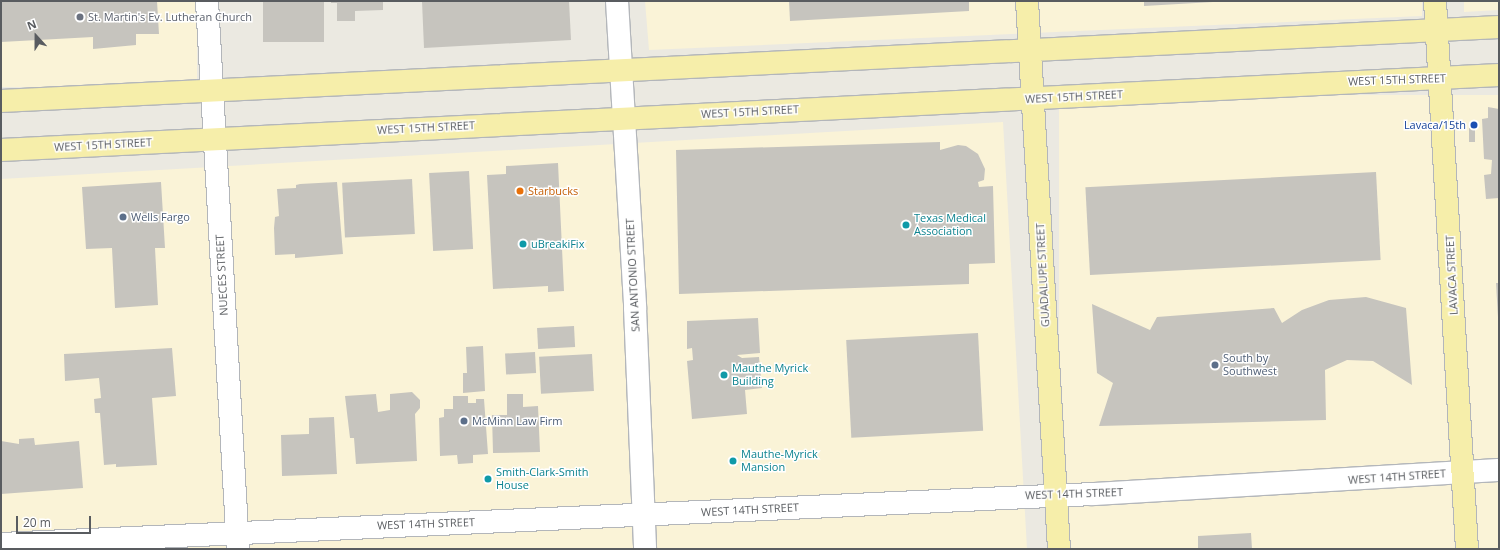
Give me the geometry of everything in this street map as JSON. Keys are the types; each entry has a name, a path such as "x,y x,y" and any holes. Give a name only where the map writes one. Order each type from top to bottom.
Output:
{"main road":[{"name":"GUADALUPE STREET","path":"1027,1 1058,549"},
{"name":"LAVACA STREET","path":"1435,1 1467,549"},
{"path":"1,100 622,71 1030,49 1499,27"},
{"name":"WEST 15TH STREET","path":"1,150 625,118 1440,79 1499,74"}],"street":[{"name":"NUECES STREET","path":"207,1 237,540"},
{"name":"SAN ANTONIO STREET","path":"617,1 625,118 642,515 645,549"},
{"name":"WEST 14TH STREET","path":"1,544 237,540 642,515 1055,496 1499,470"}],"shaded area":[{"path":"1,1 197,1 197,87 1,87"},
{"path":"645,1 1422,1 1422,16 649,50"},
{"path":"1464,1 1499,1 1499,10 1464,12"},
{"path":"1059,95 1499,95 1499,549 1059,549"},
{"path":"1003,122 1027,549 1,549 1,179"}],"building":[{"name":"St. Martin's Ev. Lutheran Church","path":"1,1 157,1 159,34 136,34 136,45 93,49 93,37 1,42"},
{"path":"263,1 324,1 324,42 263,42"},
{"path":"331,1 383,1 383,10 355,11 355,21 337,21 337,3 331,3"},
{"path":"422,1 569,1 571,40 424,48"},
{"path":"789,1 969,1 969,11 790,21"},
{"path":"1144,1 1213,1 1213,2 1144,6"},
{"path":"1488,107 1499,109 1499,198 1486,199 1484,175 1491,174 1492,160 1484,159 1482,119 1488,118"},
{"path":"1469,128 1475,128 1475,142 1469,142"},
{"path":"940,142 940,150 958,145 966,146 978,154 985,169 984,180 978,182 979,187 993,186 995,263 969,264 969,284 679,294 676,150"},
{"path":"558,163 564,291 548,292 548,286 493,289 487,175 506,174 506,166"},
{"path":"469,171 473,249 433,251 429,173"},
{"path":"1376,172 1381,260 1090,275 1085,187"},
{"path":"412,179 415,234 345,238 342,183"},
{"name":"Wells Fargo","path":"161,182 165,248 155,248 158,305 115,308 112,248 86,249 82,187"},
{"path":"337,182 343,254 295,258 295,254 275,255 275,217 279,216 277,189 296,188 296,185 300,184"},
{"path":"1496,283 1499,283 1499,317 1498,317"},
{"name":"South by Southwest","path":"1366,297 1406,308 1412,385 1373,361 1347,360 1325,370 1326,420 1099,426 1113,383 1097,373 1092,304 1150,330 1157,317 1274,308 1282,323 1302,310 1329,300"},
{"name":"Mauthe Myrick Building","path":"758,318 760,353 737,355 742,358 759,357 762,388 745,390 747,414 692,419 687,361 693,360 692,348 687,349 687,321"},
{"path":"574,326 575,347 538,349 537,328"},
{"path":"978,333 983,431 851,438 846,340"},
{"path":"483,346 485,391 463,393 463,373 467,373 466,347"},
{"path":"172,348 176,396 152,398 157,465 116,467 116,464 104,465 100,413 95,413 94,399 101,398 99,378 65,381 64,354"},
{"path":"535,352 536,373 506,375 505,354"},
{"path":"592,354 594,391 541,394 539,357"},
{"path":"412,392 420,400 420,408 415,414 417,461 356,464 354,438 350,438 345,396 376,394 378,412 390,410 390,394"},
{"path":"507,394 523,394 523,407 538,406 540,452 493,453 492,415 507,415"},
{"path":"453,396 468,396 468,403 476,403 476,399 484,399 488,454 473,455 473,463 458,464 457,455 440,456 439,418 444,417 444,409 453,409"},
{"path":"334,417 337,474 282,476 281,435 309,434 309,418"},
{"path":"34,438 35,445 79,441 83,488 1,494 1,441 19,444 19,439"},
{"path":"1251,533 1252,549 1198,549 1198,536"}],"place":[{"name":"St. Martin's Ev. Lutheran Church","path":"80,17"},
{"name":"Lavaca/15th","path":"1474,125"},
{"name":"Starbucks","path":"520,191"},
{"name":"Wells Fargo","path":"123,217"},
{"name":"Texas Medical Association","path":"906,225"},
{"name":"uBreakiFix","path":"523,244"},
{"name":"South by Southwest","path":"1215,365"},
{"name":"Mauthe Myrick Building","path":"724,375"},
{"name":"McMinn Law Firm","path":"464,421"},
{"name":"Mauthe-Myrick Mansion","path":"733,461"},
{"name":"Smith-Clark-Smith House","path":"488,479"}]}
